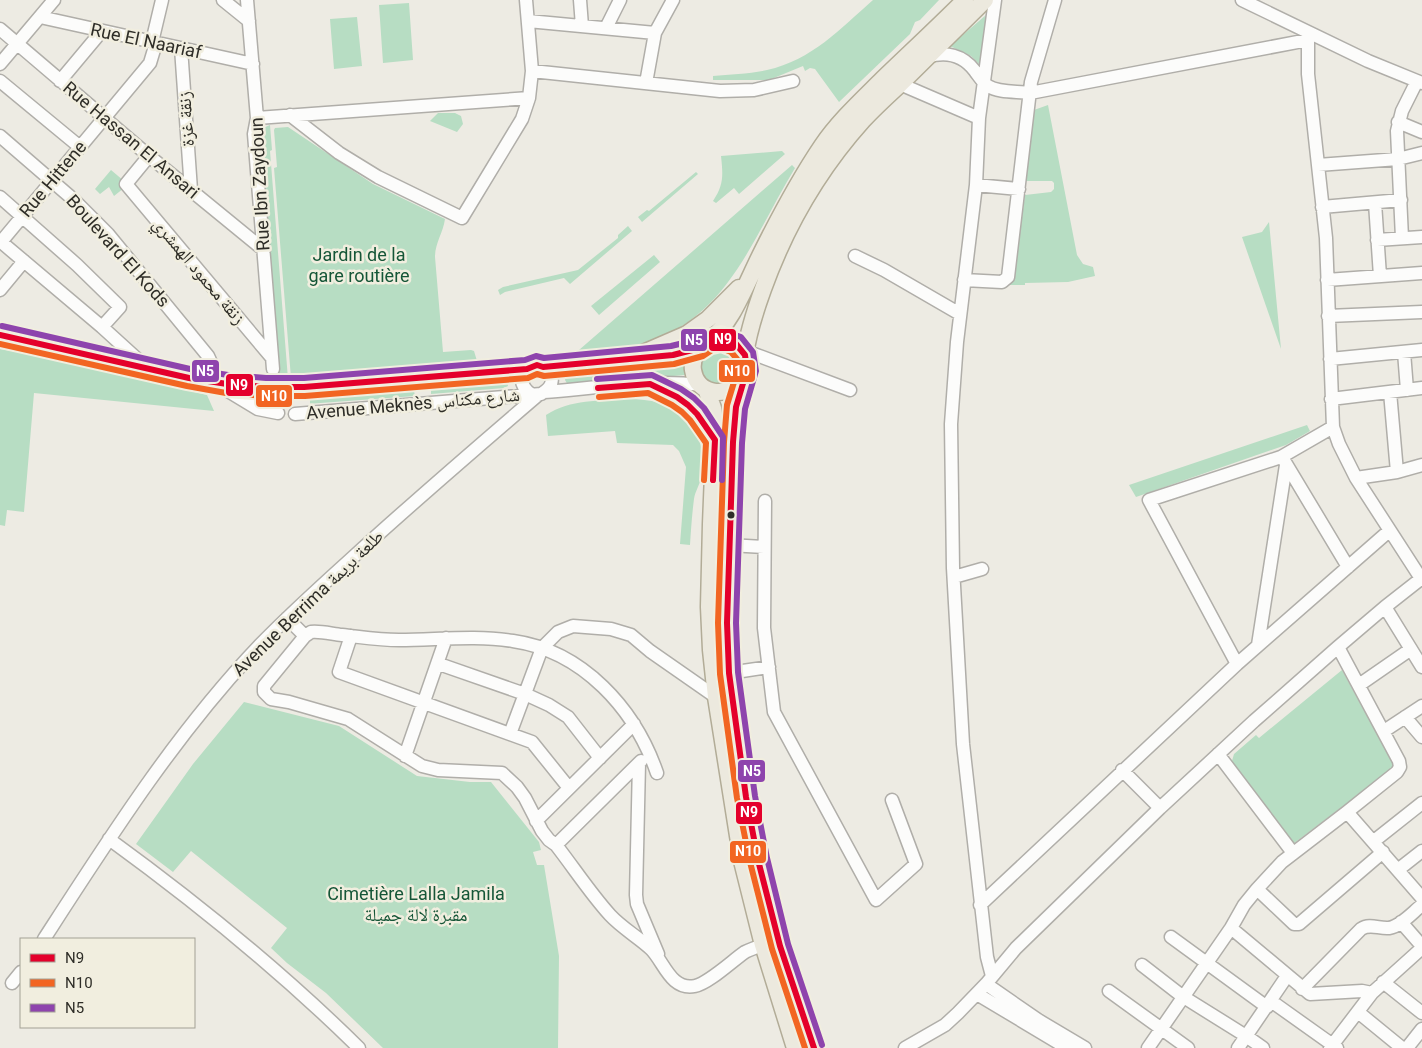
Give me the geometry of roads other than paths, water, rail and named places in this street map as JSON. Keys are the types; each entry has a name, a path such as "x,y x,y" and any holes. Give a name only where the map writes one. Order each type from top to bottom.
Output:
{"main road":[{"path":"814,1048 780,946 758,860 746,798 729,674 727,623 728,545 735,416 742,381 747,370 745,355 747,337 772,265 790,225 837,152 863,120 985,0"},
{"path":"795,1048 763,945 742,861 716,697 709,607 715,440 713,408 703,387 695,376 693,369 694,357 723,327 733,312 750,275 796,188 834,130 957,3"},
{"path":"627,360 687,334 708,319 750,275"},
{"path":"704,345 721,339 736,344 745,355"},
{"path":"703,387 716,393 727,392 734,389 742,381"},
{"path":"650,384 688,404 715,440"}],"street":[{"path":"0,64 54,0"},
{"name":"Rue Hittene","path":"0,241 150,63 162,0"},
{"path":"223,0 249,21"},
{"name":"Rue Ibn Zaydoun","path":"247,0 257,118 254,134 272,364"},
{"path":"290,115 339,153 378,177 462,218 522,119 529,98 532,71 526,0"},
{"path":"580,0 582,26"},
{"path":"606,28 620,0"},
{"path":"646,83 655,33 673,0"},
{"path":"995,0 979,118 976,185 960,314 951,424 951,496 963,744 989,980 1038,1020 1085,1048"},
{"path":"964,280 1002,282 1008,277 1031,82 1055,0"},
{"path":"1242,0 1309,36 1420,82 1398,122 1396,141 1402,238"},
{"name":"Rue El Naariaf","path":"40,18 253,64"},
{"path":"528,20 655,33"},
{"name":"Rue Hassan El Ansari","path":"0,29 149,156 264,250"},
{"path":"60,81 101,32"},
{"path":"927,56 940,53 958,57 974,69 984,83 993,88 1030,93 1309,36"},
{"path":"905,1048 945,1025 977,994 1016,948 1160,808 1338,647 1385,607 1422,579 1356,478 1339,444 1334,427 1331,399 1326,238 1308,74 1309,36"},
{"name":"زنقة غزة","path":"181,48 191,190"},
{"path":"532,71 705,90 754,90 793,82"},
{"path":"0,81 80,146"},
{"path":"900,84 979,118"},
{"path":"257,118 529,98"},
{"path":"1398,122 1422,132"},
{"name":"Boulevard El Kods","path":"0,136 52,180 108,234 208,356 213,367 213,383"},
{"path":"1318,165 1398,159 1422,153"},
{"name":"زنقة محمود الهمشري","path":"149,156 126,184 272,364"},
{"path":"976,185 1019,189"},
{"path":"0,197 77,265 120,307 102,327"},
{"path":"1322,207 1401,200"},
{"path":"1375,203 1380,276"},
{"path":"1377,240 1422,237"},
{"path":"0,241 102,327 146,368"},
{"path":"856,256 960,314"},
{"path":"0,290 24,261"},
{"path":"1327,280 1422,272"},
{"path":"1328,316 1422,312"},
{"name":"Avenue Meknès شارع مكناس","path":"0,335 213,383 267,388 527,369"},
{"path":"543,367 549,373 550,386 538,394 526,390 523,384 524,373 527,369 537,365 543,367 673,355 704,345"},
{"path":"1330,359 1422,350"},
{"path":"1404,352 1407,390"},
{"path":"745,355 754,354 850,390"},
{"name":"Avenue Meknès شارع مكناس","path":"213,383 258,409 278,413"},
{"name":"Avenue Meknès شارع مكناس","path":"294,414 650,384 683,383 703,387"},
{"path":"258,409 254,403 254,396 258,391 267,388"},
{"path":"1331,399 1422,388"},
{"path":"1390,392 1397,472"},
{"name":"Avenue Berrima طلعة بريمة","path":"45,938 109,839 170,752 225,684 260,645 366,545 538,394"},
{"path":"1237,664 1149,500 1284,461 1334,427"},
{"path":"1284,461 1348,567"},
{"path":"1258,645 1284,461"},
{"path":"1356,478 1397,472 1422,465"},
{"path":"765,501 764,628 774,712 876,900 916,864 892,800"},
{"path":"980,905 1237,664 1389,531"},
{"path":"728,545 764,547"},
{"path":"954,576 982,569"},
{"path":"1385,607 1422,667"},
{"path":"287,618 305,636"},
{"path":"510,734 542,648 558,632 573,626 622,631 631,635 650,651 716,697"},
{"path":"657,773 650,752 634,724 615,698 585,671 564,657 542,648 515,641 446,638 382,640 311,632 305,636 266,683 264,689 266,695 272,699 348,719 422,766 438,770 502,774 517,787 549,840 556,845 610,915 650,948 660,959"},
{"path":"351,636 339,672 532,742 569,788"},
{"path":"405,756 446,638"},
{"path":"1148,1048 1182,996 1231,928 1244,905 1257,889 1282,862 1397,772 1400,767 1399,761 1384,731 1338,647"},
{"path":"1359,685 1411,649"},
{"path":"438,664 525,694 568,716 600,758"},
{"path":"729,674 769,667"},
{"path":"1384,731 1422,706"},
{"path":"1405,717 1422,737"},
{"path":"536,821 634,724"},
{"path":"556,845 650,752"},
{"path":"1218,754 1293,853"},
{"path":"639,763 637,904 660,959 674,981 687,986 701,984 747,951 763,945"},
{"path":"1122,770 1160,808"},
{"path":"1374,842 1422,803"},
{"path":"1347,812 1399,869 1422,898"},
{"path":"109,839 174,887 257,956 327,1016 359,1048"},
{"path":"1399,869 1422,851"},
{"path":"1257,889 1294,924 1299,924 1383,852"},
{"path":"1302,989 1361,929 1368,926 1389,928 1401,922 1422,905"},
{"path":"1171,937 1206,963 1333,1047 1372,993 1422,947 1401,922"},
{"path":"1231,928 1310,994 1362,991 1372,993"},
{"path":"1142,966 1182,996 1263,1048"},
{"path":"12,983 20,973"},
{"path":"1238,1048 1287,976"},
{"path":"1383,982 1422,1013"},
{"path":"1109,991 1188,1048"},
{"path":"977,994 1067,1048"},
{"path":"1358,1012 1402,1048"},
{"path":"1407,1048 1422,1029"}],"park label":[{"name":"Jardin de la gare routière","path":"359,265"},
{"name":"Cimetière Lalla Jamila مقبرة لالة جميلة","path":"416,904"}]}
